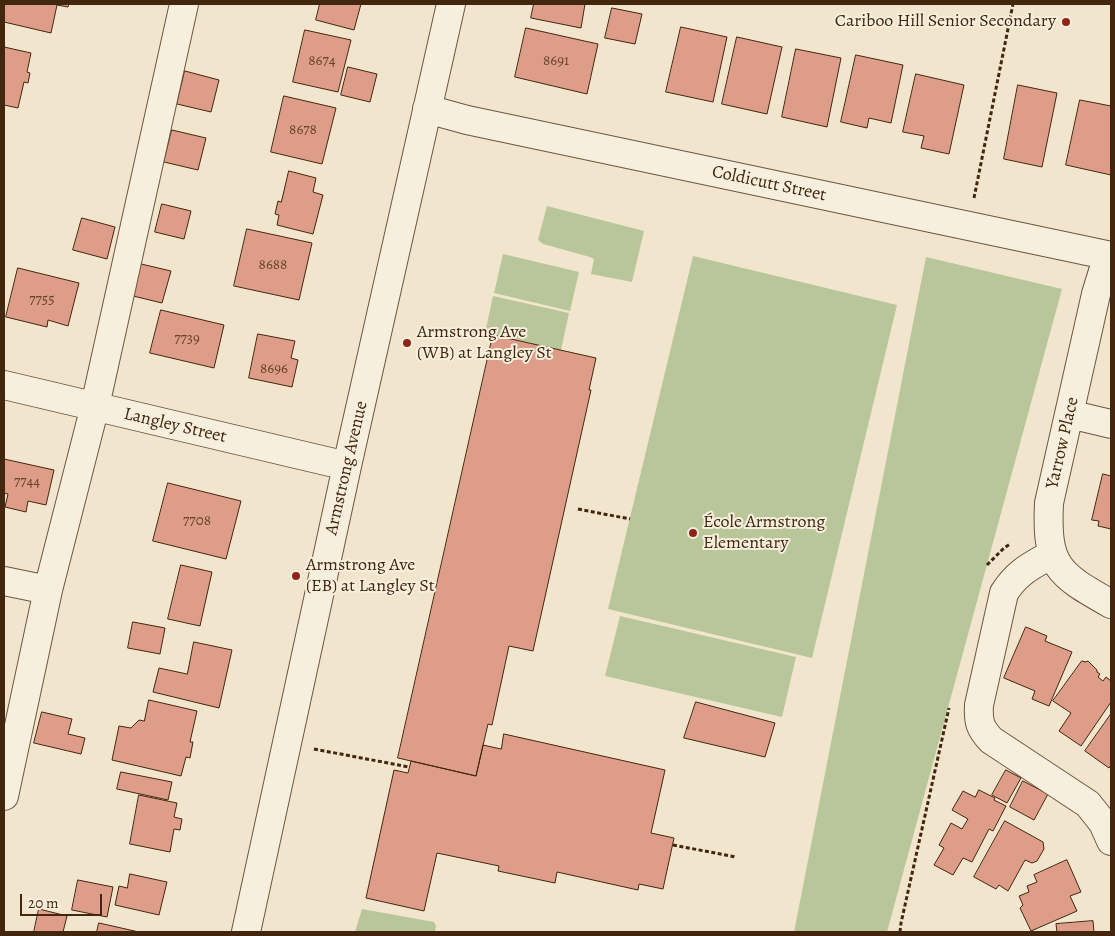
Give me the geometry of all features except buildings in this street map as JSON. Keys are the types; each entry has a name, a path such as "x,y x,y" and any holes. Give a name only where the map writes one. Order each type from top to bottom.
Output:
{"street":[{"path":"4,796 48,590 95,406 184,4"},
{"name":"Armstrong Avenue","path":"246,932 347,466 451,4"},
{"name":"Coldicutt Street","path":"427,109 467,120 1110,255"},
{"name":"Yarrow Place","path":"1110,255 1096,294 1049,503 1048,530 1052,554 1063,572 1082,588 1111,604"},
{"name":"Langley Street","path":"4,385 347,466"},
{"path":"1069,414 1111,424"},
{"path":"1052,554 1020,573 1004,593 979,705 978,719 982,731 990,740 1088,804 1104,823 1111,841"},
{"path":"4,581 48,590"}],"path":[{"path":"974,198 1013,4"},
{"path":"578,509 630,519"},
{"path":"983,572 991,560 1011,543"},
{"path":"900,932 950,702"},
{"path":"312,748 409,767"},
{"path":"673,845 736,857"}],"green space":[{"path":"547,206 644,231 632,282 591,274 594,259 543,244 538,240"},
{"path":"503,254 579,272 570,311 494,293"},
{"path":"693,256 897,305 812,658 608,609"},
{"path":"926,257 1062,289 887,932 794,932"},
{"path":"493,296 569,313 561,350 485,333"},
{"path":"620,616 796,657 782,717 605,676"},
{"path":"362,909 434,922 436,926 435,932 355,932"}],"place":[{"name":"Cariboo Hill Senior Secondary","path":"1066,22"},
{"name":"Armstrong Ave (WB) at Langley St","path":"407,343"},
{"name":"École Armstrong Elementary","path":"693,533"},
{"name":"Armstrong Ave (EB) at Langley St","path":"296,576"}]}
